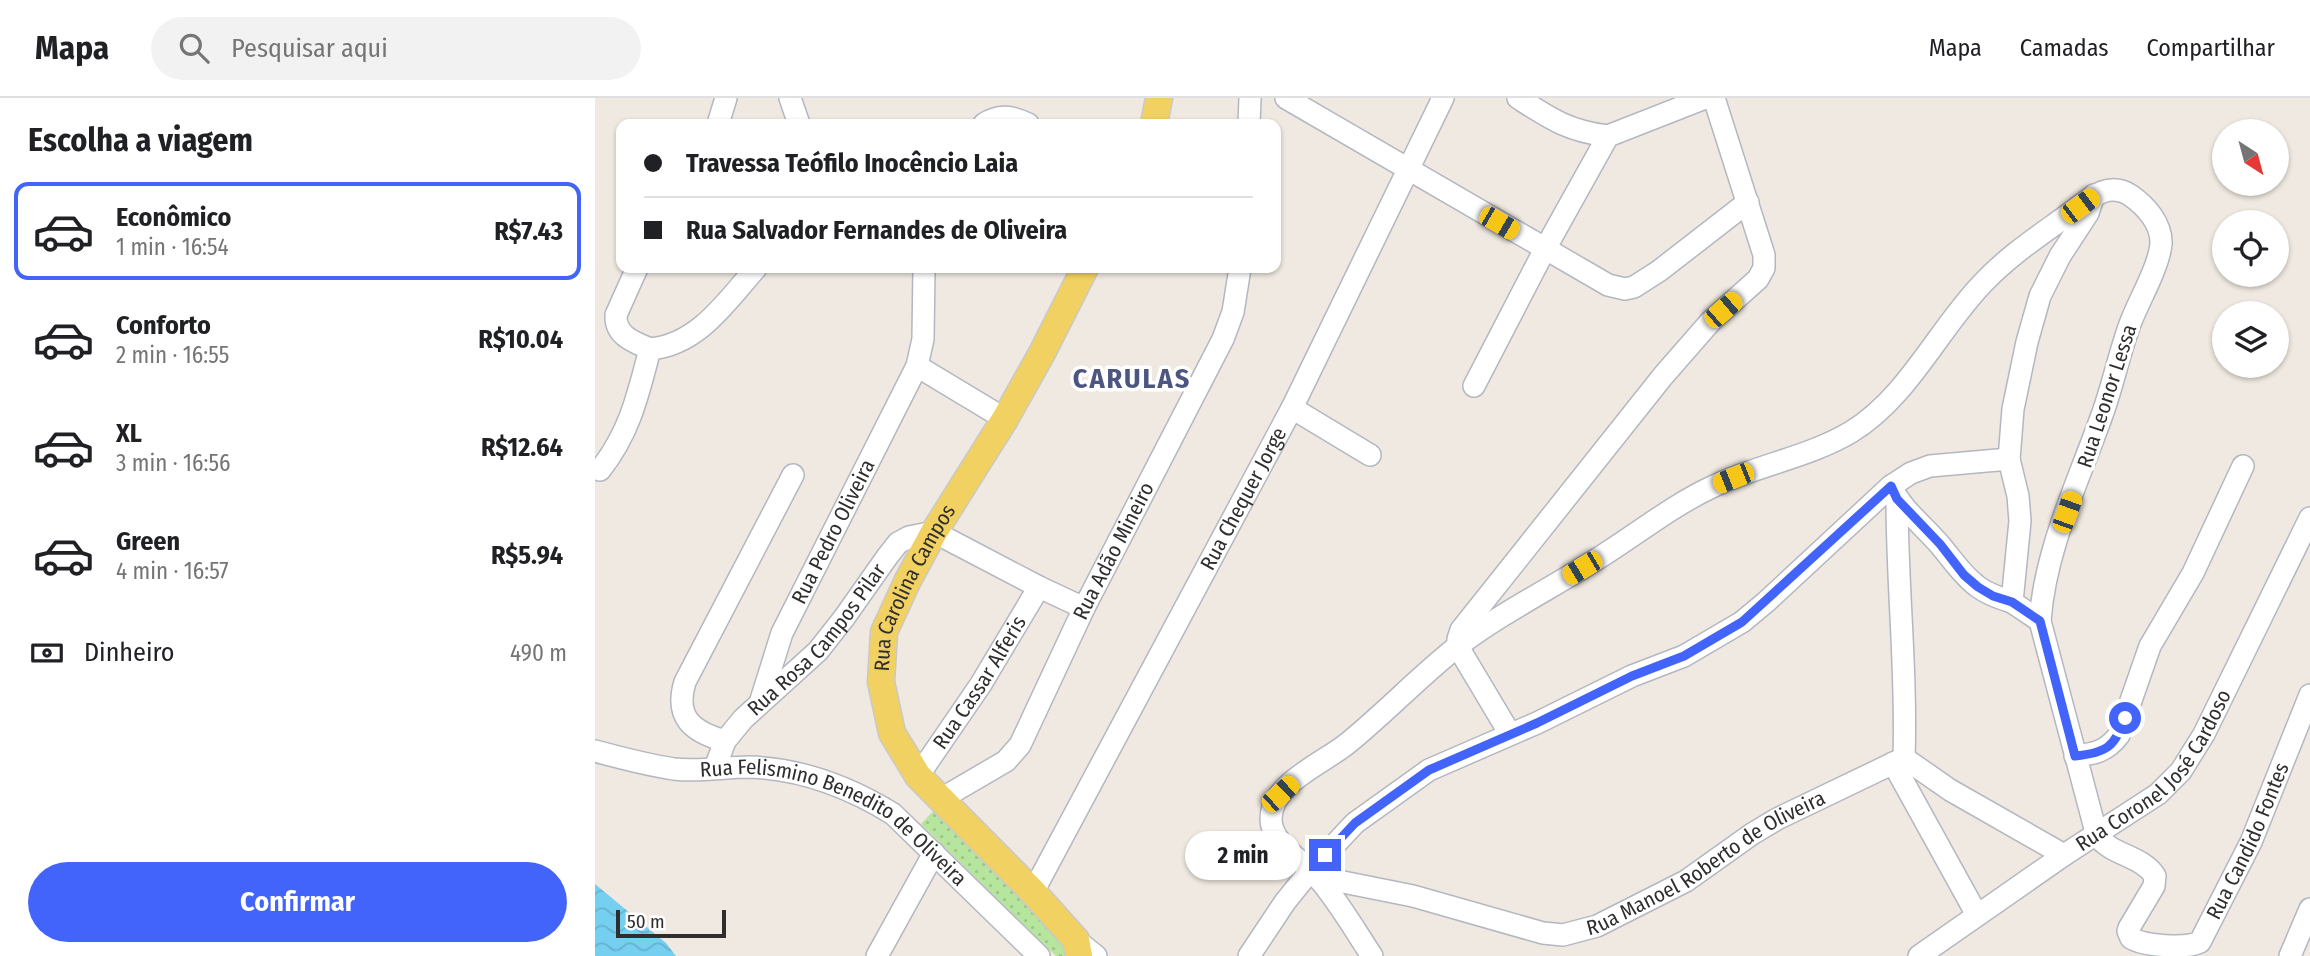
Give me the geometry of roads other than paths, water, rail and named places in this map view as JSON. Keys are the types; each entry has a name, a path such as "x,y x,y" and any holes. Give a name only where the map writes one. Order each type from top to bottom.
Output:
{"main road":[{"path":"1155,119 1159,98"},
{"name":"Rua Carolina Campos","path":"1082,273 1005,419 934,532 908,580 884,632 881,682 892,733 918,776 1033,892 1083,951"}],"street":[{"path":"719,119 726,98"},
{"path":"790,98 797,119"},
{"path":"1249,119 1250,98"},
{"path":"1286,98 1608,285 1625,289 1634,287 1659,271 1748,202"},
{"name":"Rua Chequer Jorge","path":"1033,892 1291,408 1443,98"},
{"path":"1518,98 1566,128 1608,136 1705,98"},
{"path":"1510,734 1458,646 1461,630 1663,376 1711,321 1758,279 1764,268 1764,255 1714,98"},
{"path":"992,119 1018,119"},
{"path":"1474,386 1545,248 1608,136"},
{"name":"Rua Leonor Lessa","path":"2040,621 2042,599 2056,541 2161,242 2158,225 2127,193 2106,190 2094,195"},
{"path":"2012,602 2020,521 2018,496 2008,459 2015,397 2041,296 2060,256 2088,213 2094,195"},
{"path":"1372,956 1314,874 1286,847 1271,824 1271,813 1280,794 1299,776 1343,747 1458,646 1501,616 1603,555 1684,502 1715,486 1810,451 1856,428 1913,373 1981,284 2015,252 2094,195"},
{"path":"635,273 615,322 630,341 650,349 668,348 686,338 712,318 752,273"},
{"name":"Rua Pedro Oliveira","path":"759,703 782,634 917,366 923,339 924,273"},
{"name":"Rua Adão Mineiro","path":"941,799 1006,761 1020,745 1084,608 1223,339 1233,312 1239,273"},
{"path":"600,470 616,450 630,422 650,349"},
{"path":"917,366 1005,419"},
{"path":"1291,408 1370,455"},
{"path":"1249,956 1285,902 1314,874 1355,823 1429,770 1537,723 1632,676 1684,656 1742,622 1894,493 1911,474 1930,466 2008,459"},
{"path":"2075,756 2102,751 2111,746 2119,735 2151,646 2193,573 2242,466"},
{"path":"725,741 699,731 680,707 680,698 685,682 793,475"},
{"path":"1894,493 1964,575 1978,587 1993,596 2012,602 2040,621 2097,835"},
{"path":"1894,493 1906,700 1899,761 1977,915"},
{"name":"Rua Coronel José Cardoso","path":"1919,956 2064,855 2158,794 2181,771 2204,734 2310,518"},
{"path":"934,532 1084,608"},
{"name":"Rua Rosa Campos Pilar","path":"715,768 725,741 759,703 776,691 818,651 898,543 909,537 934,532"},
{"name":"Rua Cassar Alferis","path":"918,776 981,684 1039,587"},
{"name":"Rua Candido Fontes","path":"2097,835 2105,846 2146,866 2155,876 2154,886 2129,928 2131,938 2144,943 2184,946 2200,942 2251,842 2310,695"},
{"name":"Rua Felismino Benedito de Oliveira","path":"595,751 642,764 678,769 753,767 842,786 893,814 1039,956"},
{"path":"1899,761 2064,855"},
{"name":"Rua Manoel Roberto de Oliveira","path":"1314,874 1413,896 1543,933 1577,933 1660,896 1769,824 1899,761"},
{"path":"877,956 934,853"},
{"path":"2290,956 2310,909"}],"water":[{"path":"595,884 666,943 676,956 595,956"}],"district":[{"name":"CARULAS","path":"1132,378"}]}
